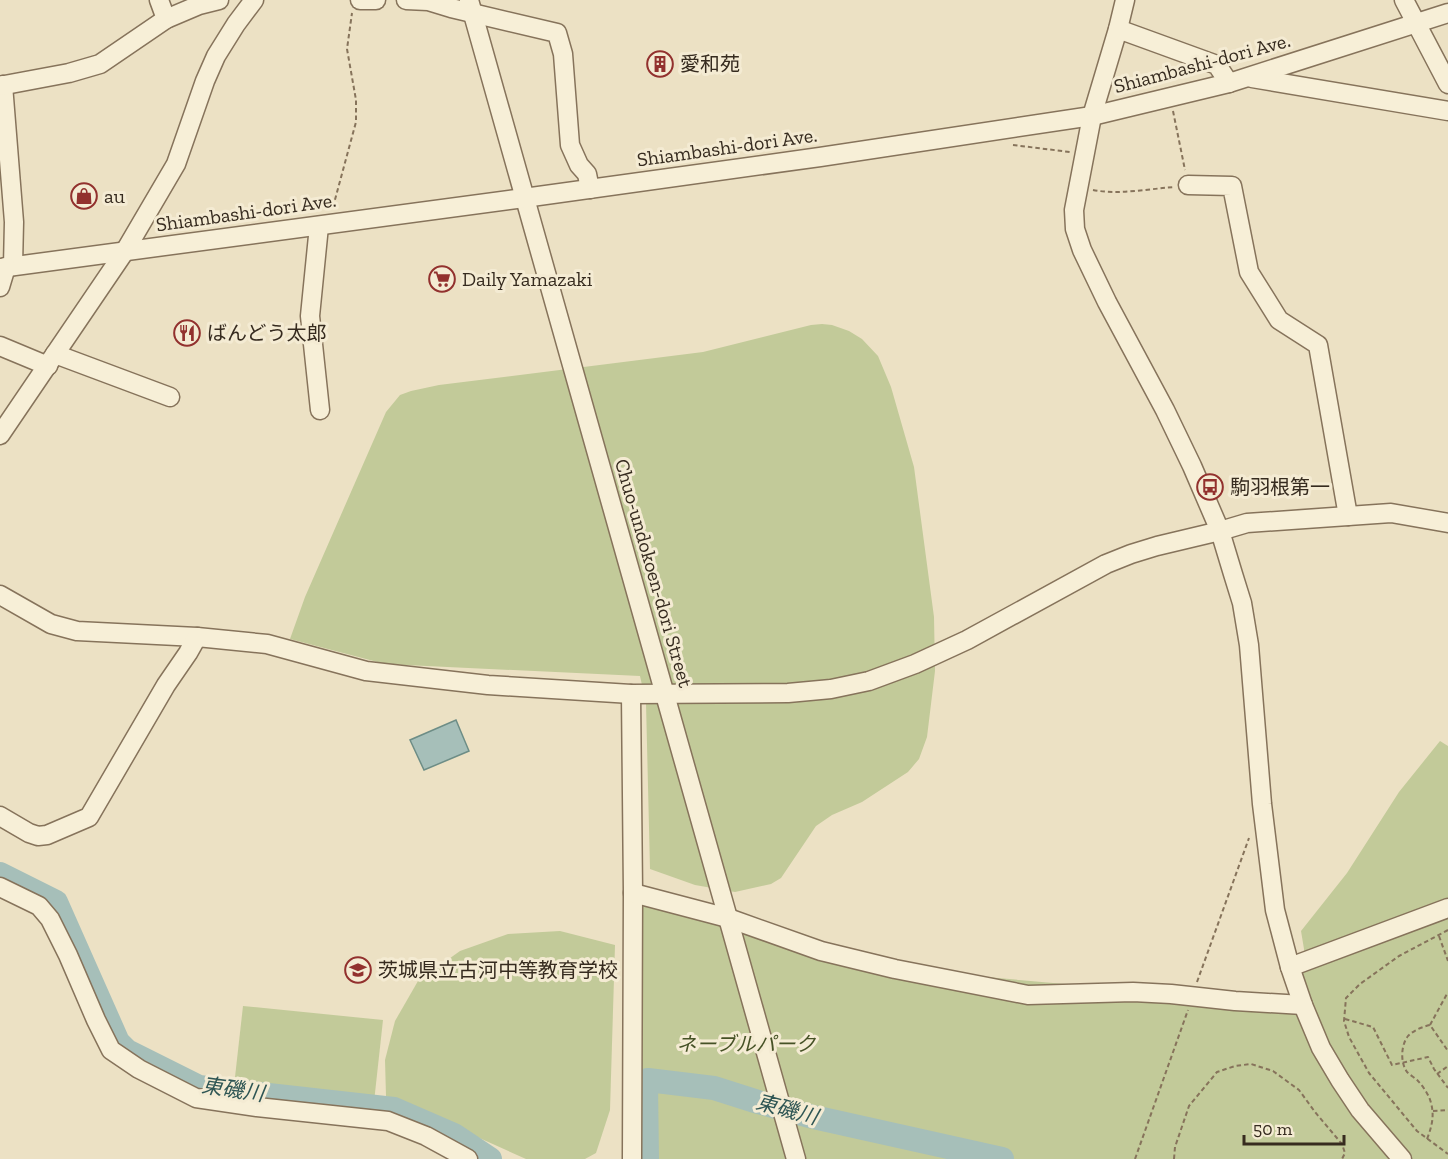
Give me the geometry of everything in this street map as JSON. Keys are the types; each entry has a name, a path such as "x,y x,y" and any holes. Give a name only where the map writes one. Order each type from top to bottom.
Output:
{"street":[{"path":"159,0 166,19"},
{"path":"0,287 14,222 1,86 69,73 100,64 166,19 199,5 219,0"},
{"path":"0,435 125,251 176,164 216,56 254,0"},
{"path":"356,5 376,0"},
{"path":"406,0 470,6 557,33 563,54 570,145 579,165 587,174 590,189"},
{"path":"1125,0 1119,29 1092,116 1074,210 1075,229 1082,250 1107,302 1192,466 1220,531 1242,603 1275,910 1303,1005 1321,1048 1340,1080 1360,1110 1402,1159"},
{"path":"1404,0 1448,84"},
{"name":"Chuo-undokoen-dori Street","path":"470,6 796,1159"},
{"name":"Shiambashi-dori Ave.","path":"6,267 590,189 1092,116 1247,78 1448,12"},
{"path":"1119,29 1217,65 1229,83"},
{"path":"1247,78 1448,111"},
{"path":"1188,185 1232,186 1249,272 1279,320 1318,345 1348,516"},
{"path":"320,410 310,316 324,225"},
{"path":"0,346 171,397"},
{"path":"0,595 51,624 77,631 197,637 267,644 366,671 488,685 631,694 788,693 831,689 869,681 915,664 968,640 1106,564 1148,549 1247,523 1391,513 1448,523"},
{"path":"0,816 38,836 47,835 89,817 166,685 197,637"},
{"path":"631,694 632,1159"},
{"path":"0,887 39,906 51,919 111,1050 139,1069 195,1098 388,1121 426,1136 468,1159"},
{"path":"633,893 728,918 821,951 895,969 1028,995 1133,992 1303,1005"},
{"path":"1290,967 1448,908"}],"path":[{"path":"324,225 356,122 356,99 347,49 356,5"},
{"path":"1078,187 1103,192 1188,185 1170,98"},
{"path":"990,131 1004,144 1084,155"},
{"path":"1135,1159 1249,838"},
{"path":"1448,930 1399,956 1360,984 1346,998 1344,1018 1349,1037 1369,1073 1417,1131 1448,1154"},
{"path":"1439,936 1448,961"},
{"path":"1427,1139 1432,1125 1433,1111 1420,1083 1407,1072 1402,1063 1402,1049 1408,1036 1430,1025 1448,992"},
{"path":"1344,1018 1373,1027 1392,1065 1428,1057 1448,1088"},
{"path":"1430,1025 1448,1051"},
{"path":"1174,1159 1175,1147 1189,1106 1217,1072 1251,1064 1273,1071 1299,1090 1342,1144 1345,1153 1342,1159"},
{"path":"1437,1074 1448,1066"},
{"path":"1433,1111 1448,1110"}],"green space":[{"path":"822,324 849,331 862,339 878,356 891,387 914,467 934,617 935,671 927,737 919,759 908,772 862,802 832,815 816,826 781,878 771,884 735,892 695,885 650,869 646,703 640,676 385,664 290,639 305,597 386,412 400,395 439,385 703,352"},
{"name":"ネーブルパーク","path":"1440,741 1448,746 1448,1159 632,1159 633,893 895,969 1303,1005 1292,971 1306,961 1301,931 1347,873 1399,792"},
{"path":"560,931 615,945 610,1110 596,1153 585,1159 526,1159 386,1096 385,1060 395,1021 418,981 460,951 508,934"},
{"path":"243,1006 383,1020 374,1102 234,1086"}],"water":[{"path":"456,720 469,751 424,770 410,740"}],"waterway":[{"name":"東磯川","path":"0,874 56,902 118,1042 127,1051 199,1087 394,1109 454,1135 490,1159"},
{"name":"東磯川","path":"647,1159 646,1083 648,1080 714,1088 809,1116 1002,1159"}],"place":[{"name":"愛和苑","path":"660,64"},
{"name":"au","path":"84,196"},
{"name":"Daily Yamazaki","path":"442,279"},
{"name":"ばんどう太郎","path":"187,333"},
{"name":"駒羽根第一","path":"1210,487"},
{"name":"茨城県立古河中等教育学校","path":"358,970"}]}
